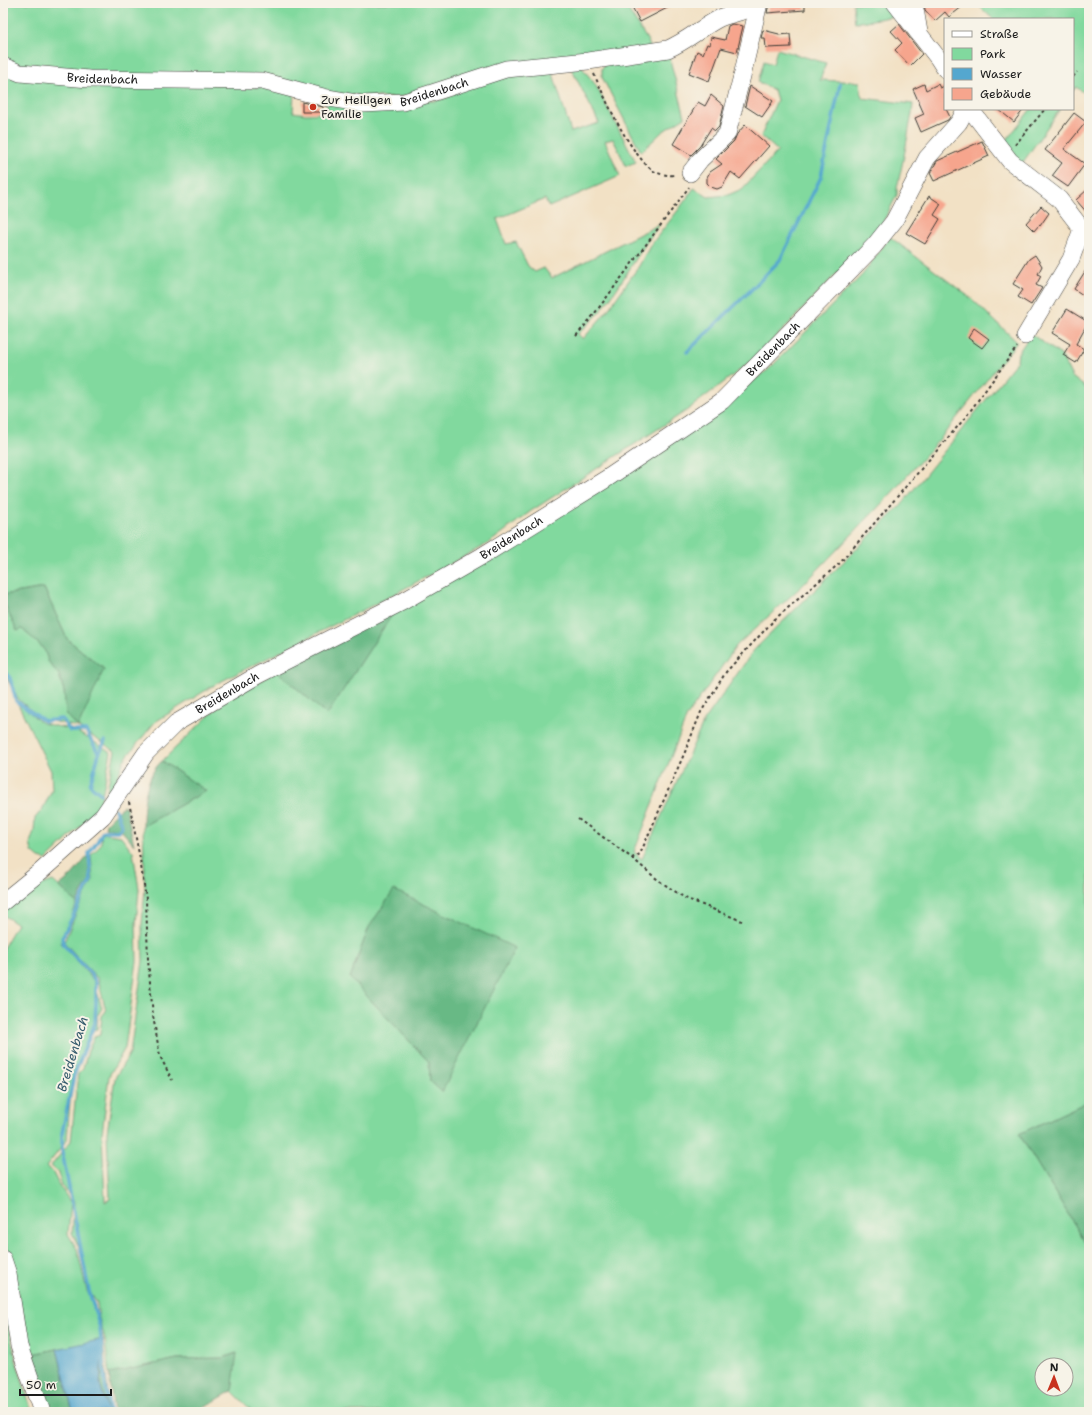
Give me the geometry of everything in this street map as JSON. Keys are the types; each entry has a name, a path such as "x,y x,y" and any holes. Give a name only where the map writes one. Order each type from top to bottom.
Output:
{"street":[{"name":"Breidenbach","path":"3,66 20,73 89,79 262,81 323,97 363,104 404,102 506,69 588,61 668,49 722,17 744,11 759,3"},
{"path":"690,173 700,160 727,134 759,3"},
{"path":"895,3 944,67"},
{"path":"914,3 919,33"},
{"name":"Breidenbach","path":"3,902 104,816 146,753 176,723 258,674 402,602 482,556 606,480 722,401 874,246 894,220 926,158 958,122 965,110"},
{"path":"971,110 1010,161 1059,199 1082,229 1071,259 1025,336"},
{"path":"3,1259 8,1274 19,1346 42,1412"}],"path":[{"path":"576,336 592,317 689,186 690,173 670,176 653,171 636,153 609,106 588,61"},
{"path":"1074,76 1077,72"},
{"path":"1006,156 1044,110"},
{"path":"632,858 640,854 701,712 726,672 775,619 840,562 965,418 1025,336"},
{"path":"122,787 131,807 146,899 148,960 153,1016 160,1056 172,1080"},
{"path":"578,819 632,858 658,880 685,898 742,921"}],"green space":[{"path":"3,3 624,3 648,41 651,49 394,98 92,75 3,63"},
{"path":"853,3 890,3 901,15 855,23"},
{"path":"982,3 1089,3 1089,96 1076,87 1074,90 1074,18 992,18 979,6"},
{"path":"777,49 826,63 820,80 860,82 862,98 913,104 897,188 897,195 880,228 757,357 686,411 531,511 489,543 387,598 216,684 155,722 124,760 114,787 105,800 115,751 78,727 42,719 19,700 3,672 3,601 17,630 22,629 39,644 45,651 48,661 59,675 64,691 66,714 104,669 67,639 44,588 3,595 3,71 230,82 294,92 293,112 306,114 325,113 327,109 326,101 435,101 448,97 459,89 483,78 551,67 571,132 599,123 570,66 580,65 595,84 636,162 626,166 613,139 605,141 620,176 549,207 545,199 497,219 506,244 516,242 528,266 535,272 544,268 552,278 660,224 597,316 578,334 583,339 608,310 639,266 650,246 694,188 708,197 728,195 742,189 778,151 761,136 777,100 774,90 758,82 764,61 773,64"},
{"path":"668,52 685,117 662,132 641,152 602,77 602,68 606,63"},
{"path":"1030,110 1059,110 1021,165 1001,147"},
{"path":"890,237 972,299 1017,342 940,439 890,495 803,585 737,645 687,716 634,852 642,859 704,721 754,650 901,505 1017,361 1018,353 1031,334 1061,355 1072,377 1089,390 1089,1101 1019,1134 1089,1248 1089,1412 253,1412 232,1391 236,1353 223,1358 177,1359 109,1374 105,1339 97,1304 89,1290 79,1247 72,1233 74,1202 62,1185 57,1171 51,1166 71,1141 78,1074 83,1069 88,1051 95,1036 100,1034 102,1016 106,1011 98,979 64,942 78,909 93,880 91,855 100,846 101,833 121,836 133,852 139,889 136,924 137,961 125,1048 109,1076 102,1134 105,1202 110,1199 107,1133 115,1078 130,1053 143,961 142,924 145,889 143,826 206,791 162,761 224,701 277,671 327,714 395,610 695,425 769,369 863,274","holes":["369,927 515,948 505,966 430,1081 429,1062 350,978"]},
{"path":"44,588 67,639 104,669 78,727 66,714 64,691 59,675 48,661 45,651 22,629 17,631 3,601 3,595"},
{"path":"395,610 327,715 277,671"},
{"path":"17,702 42,723 74,730 111,752 100,805 46,860 39,858 32,852 30,843 34,831 35,818 42,810 52,790 51,771"},
{"path":"162,761 206,791 143,826 146,791 152,774"},
{"path":"123,806 126,807 134,845 122,831 105,828 106,823"},
{"path":"88,856 90,880 77,903 59,886 71,876"},
{"path":"53,881 77,903 61,943 94,981 102,1008 98,1015 97,1029 93,1030 82,1052 79,1067 74,1072 67,1140 46,1167 52,1171 71,1203 68,1234 77,1249 87,1291 95,1306 103,1339 106,1375 101,1375 103,1340 32,1354 3,1234 3,948 17,924 3,915 3,905 20,892"},
{"path":"394,890 515,948 442,1092 430,1081 429,1062 350,978 369,927"},
{"path":"1089,1101 1089,1248 1019,1134"},
{"path":"3,1304 16,1360 32,1412 3,1412"},
{"path":"57,1349 73,1412 47,1412 32,1354"},
{"path":"237,1353 232,1391 206,1406 201,1412 114,1412 109,1374 177,1359 223,1358"},
{"path":"101,1375 106,1375 110,1412 108,1412 100,1384"}],"water":[{"path":"103,1339 100,1384 108,1411 110,1412 73,1412 57,1349"}],"building":[{"path":"630,3 677,3 640,22"},
{"path":"769,3 805,3 805,10 767,13"},
{"path":"924,3 967,3 949,17 945,12 935,21 925,10"},
{"path":"732,24 743,26 737,52 721,48 709,81 689,73 697,51 703,54 707,44 710,45 711,37 725,40 728,26"},
{"path":"899,24 922,54 910,66 895,50 902,43 891,31"},
{"path":"763,30 779,34 778,35 790,34 791,47 766,48 765,38 761,38"},
{"path":"924,84 926,90 938,84 940,88 944,86 944,110 946,110 950,117 948,120 921,132 915,118 924,114 913,89"},
{"path":"750,86 773,101 762,117 745,106"},
{"path":"711,95 724,106 719,127 715,131 711,128 700,146 691,155 673,144 698,102 705,106"},
{"name":"Zur Heiligen Familie","path":"302,102 323,107 323,112 302,112"},
{"path":"999,110 1023,110 1014,122"},
{"path":"1074,113 1086,122 1064,149 1085,164 1068,187 1052,176 1062,163 1045,150"},
{"path":"745,125 769,146 740,179 731,172 722,187 717,189 711,187 707,183 707,177 710,172 722,164 716,159 734,141 737,134"},
{"path":"982,141 989,156 934,181 930,173 937,161"},
{"path":"1089,188 1089,215 1076,200"},
{"path":"929,196 941,204 934,215 940,219 925,244 906,233"},
{"path":"1041,206 1049,213 1040,226 1039,225 1034,231 1026,223"},
{"path":"1035,255 1042,266 1038,274 1041,276 1036,285 1042,288 1031,305 1018,297 1023,290 1013,284 1029,259"},
{"path":"1089,265 1089,299 1074,289"},
{"path":"1067,309 1088,322 1076,344 1084,349 1076,363 1063,355 1070,344 1052,333"},
{"path":"974,328 989,339 982,348 968,338"}],"waterway":[{"path":"687,352 780,260 821,177 840,84"},
{"name":"Breidenbach","path":"3,670 10,678 16,701 44,721 62,719 70,731 86,731 99,754 90,785 101,794"},
{"path":"99,754 105,741"},
{"name":"Breidenbach","path":"110,1412 105,1384 100,1328 89,1291 62,1151 62,1133 74,1075 95,1023 96,982 91,974 64,945 62,938 91,880 89,853 103,831 118,831 122,826 115,809"}],"place":[{"name":"Zur Heiligen Familie","path":"313,107"}]}
